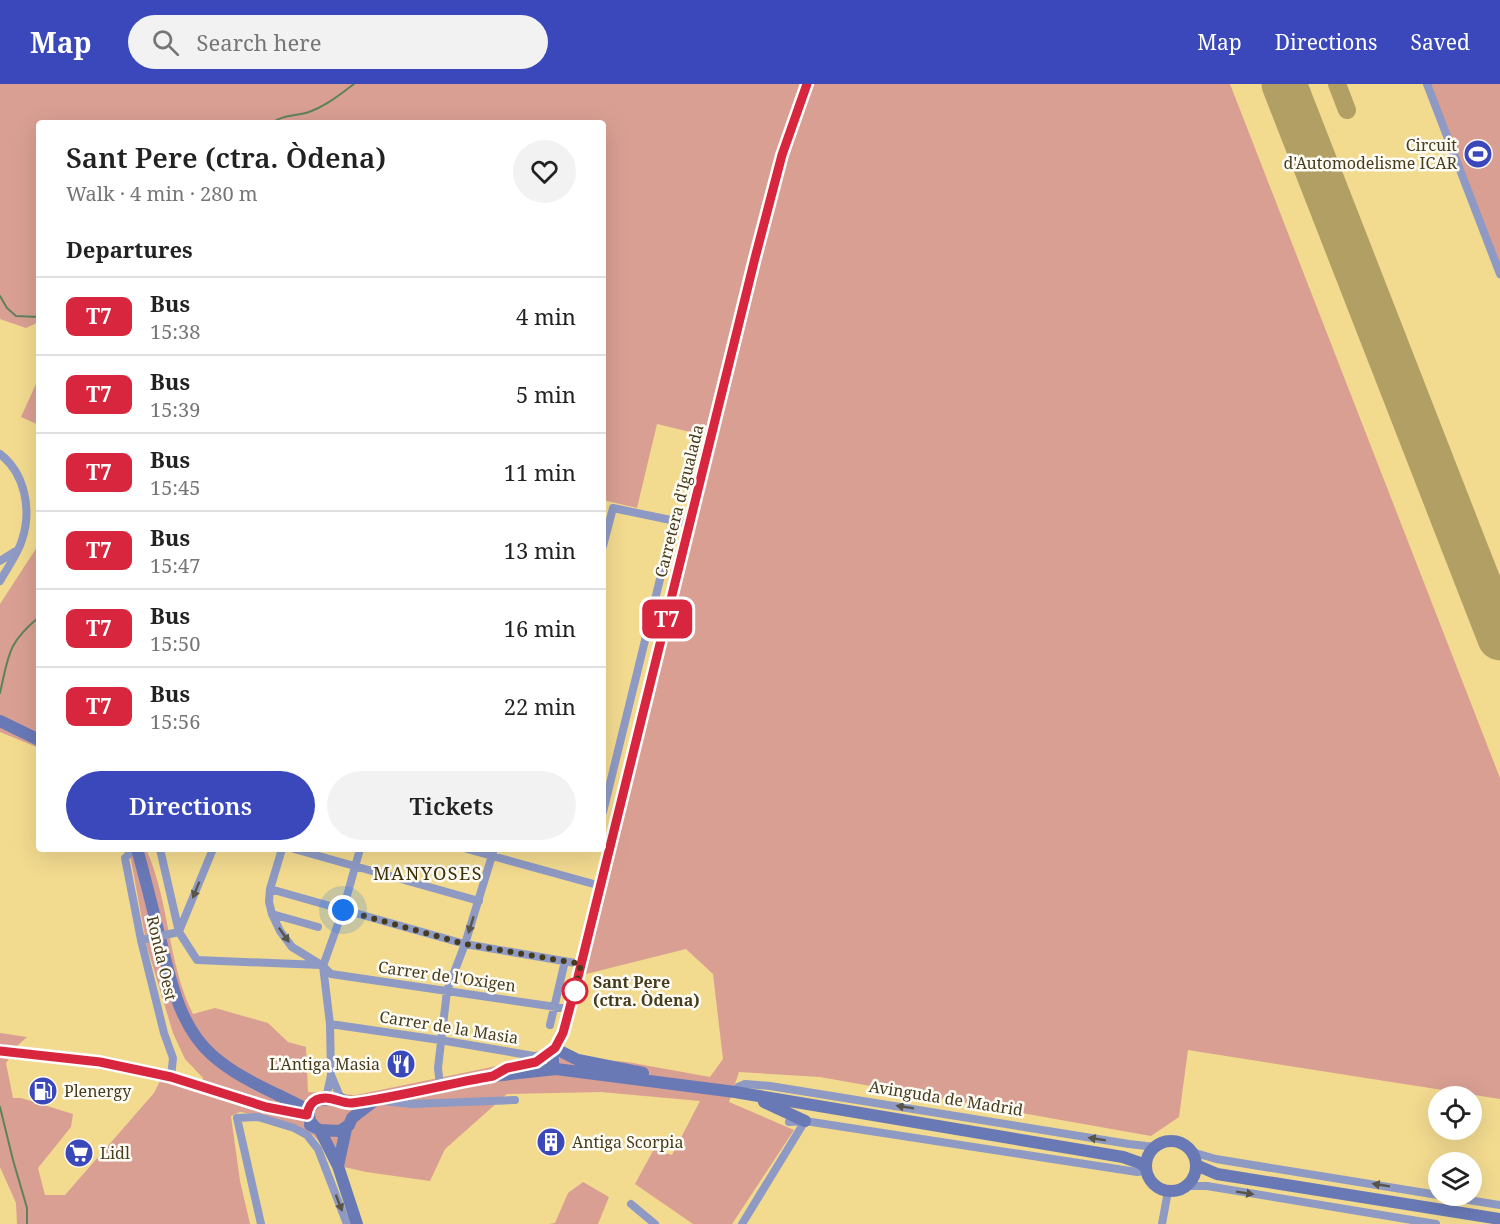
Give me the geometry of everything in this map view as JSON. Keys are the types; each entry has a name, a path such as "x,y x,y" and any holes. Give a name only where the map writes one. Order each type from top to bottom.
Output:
{"street":[{"name":"Carretera d'Igualada","path":"556,1069 560,1063 554,1052 563,1033 570,1009 776,178 807,84"},
{"path":"1427,84 1500,273"},
{"path":"0,454 19,477 27,508 22,541 0,581"},
{"path":"606,535 613,508 690,524"},
{"path":"606,788 674,522"},
{"path":"0,561 17,550"},
{"path":"0,721 35,737"},
{"name":"Ronda Oest","path":"132,852 125,858 141,940 164,1033 173,1058 171,1077"},
{"path":"137,852 181,1011 210,1054 250,1083 279,1095 307,1113 338,1166"},
{"path":"161,852 179,927 197,960 323,966"},
{"path":"141,940 179,927 212,852"},
{"path":"281,852 270,889 269,902 272,914 280,931 292,946 323,966"},
{"path":"306,852 479,901"},
{"path":"307,1113 322,1099 331,1075 330,1024 323,966 343,910 359,852"},
{"path":"439,1080 440,1040 447,991 465,944 493,852 601,886"},
{"path":"270,889 465,944 581,964"},
{"path":"272,914 318,927"},
{"path":"550,1025 565,962"},
{"name":"Carrer de l'Oxigen","path":"323,966 331,974 570,1009"},
{"name":"Carrer de la Masia","path":"330,1024 534,1056 554,1052"},
{"path":"0,1051 100,1062 171,1077 266,1107 332,1132 349,1123 375,1100 439,1080 493,1076 507,1068 536,1062 554,1052 578,1060 640,1072 663,1082"},
{"name":"Avinguda de Madrid","path":"493,1076 556,1069 735,1092 1123,1157 1140,1162 1146,1169"},
{"path":"331,1075 344,1101 349,1123 336,1181 347,1224"},
{"name":"Avinguda de Madrid","path":"735,1092 738,1087 746,1084 770,1086 1130,1144 1152,1150"},
{"path":"279,1095 411,1104 515,1100"},
{"path":"749,1095 806,1121"},
{"path":"266,1107 307,1113"},
{"path":"261,1224 237,1118 258,1117 294,1128 307,1135 318,1149 336,1181 357,1224"},
{"path":"742,1224 806,1121"},
{"path":"789,1122 806,1121 1137,1172 1146,1169"},
{"path":"1190,1183 1196,1165 1192,1152 1186,1146 1175,1141 1162,1143 1152,1150 1146,1169 1148,1177 1156,1186 1168,1191 1178,1190 1190,1183 1217,1174"},
{"name":"Avinguda de Madrid","path":"1123,1157 1142,1157 1152,1150"},
{"path":"1192,1152 1216,1159 1428,1193"},
{"path":"1196,1165 1217,1174 1500,1219"},
{"path":"1190,1183 1436,1224"},
{"path":"1162,1224 1168,1191"},
{"path":"1482,1202 1500,1205"},
{"path":"631,1204 655,1224"}],"shaded area":[{"path":"0,84 1230,84 1500,778 1500,1099 1482,1096 1482,1086 1428,1088 1188,1050 1179,1117 1151,1136 820,1077 739,1072 729,1102 794,1130 732,1224 693,1224 635,1184 654,1149 672,1155 700,1101 601,1092 507,1094 445,1149 430,1181 344,1167 313,1135 260,1115 240,1112 231,1116 240,1181 250,1224 17,1224 16,1203 0,1167 0,1033 27,1037 17,1046 6,1063 13,1098 21,1098 73,1114 71,1127 38,1168 45,1195 65,1195 154,1093 160,1081 201,1092 203,1078 185,1059 173,1033 147,947 130,852 147,852 154,869 178,974 193,1014 215,1008 268,1023 288,1042 306,1047 308,1092 356,1095 530,1059 569,1057 627,1062 710,1077 723,1059 713,974 686,949 582,975 715,438 657,424 637,508 606,501 606,120 36,120 36,323 26,328 0,319"},
{"path":"1423,84 1500,84 1500,279"},
{"path":"36,384 36,424 21,417"},
{"path":"36,549 36,747 0,732 0,604"},
{"path":"583,1182 609,1197 598,1224 549,1224 555,1223 568,1193"}],"waterway":[{"path":"277,120 315,110 354,84"},
{"path":"0,296 7,308 16,316 36,317"},
{"path":"0,693 11,650 21,635 36,620"},
{"path":"0,1107 27,1208 27,1224"}],"taxiway":[{"path":"1337,84 1347,110"}],"runway":[{"path":"1284,84 1500,638"}],"bus line":[{"name":"T7","path":"0,1051 100,1062 171,1077 266,1107 307,1115 314,1101 317,1100 340,1099 347,1103 375,1100 493,1076 507,1068 536,1062 555,1048 563,1033 577,981 755,258 782,155 807,84"}],"place":[{"name":"Circuit d'Automodelisme ICAR","path":"1478,154"},
{"name":"Sant Pere (ctra. Òdena)","path":"575,991"},
{"name":"L'Antiga Masia","path":"401,1064"},
{"name":"Plenergy","path":"43,1091"},
{"name":"Antiga Scorpia","path":"551,1142"},
{"name":"Lidl","path":"79,1153"}],"district":[{"name":"MANYOSES","path":"428,873"}],"route":[{"path":"343,910 465,944 581,964 574,995 575,991"}]}
